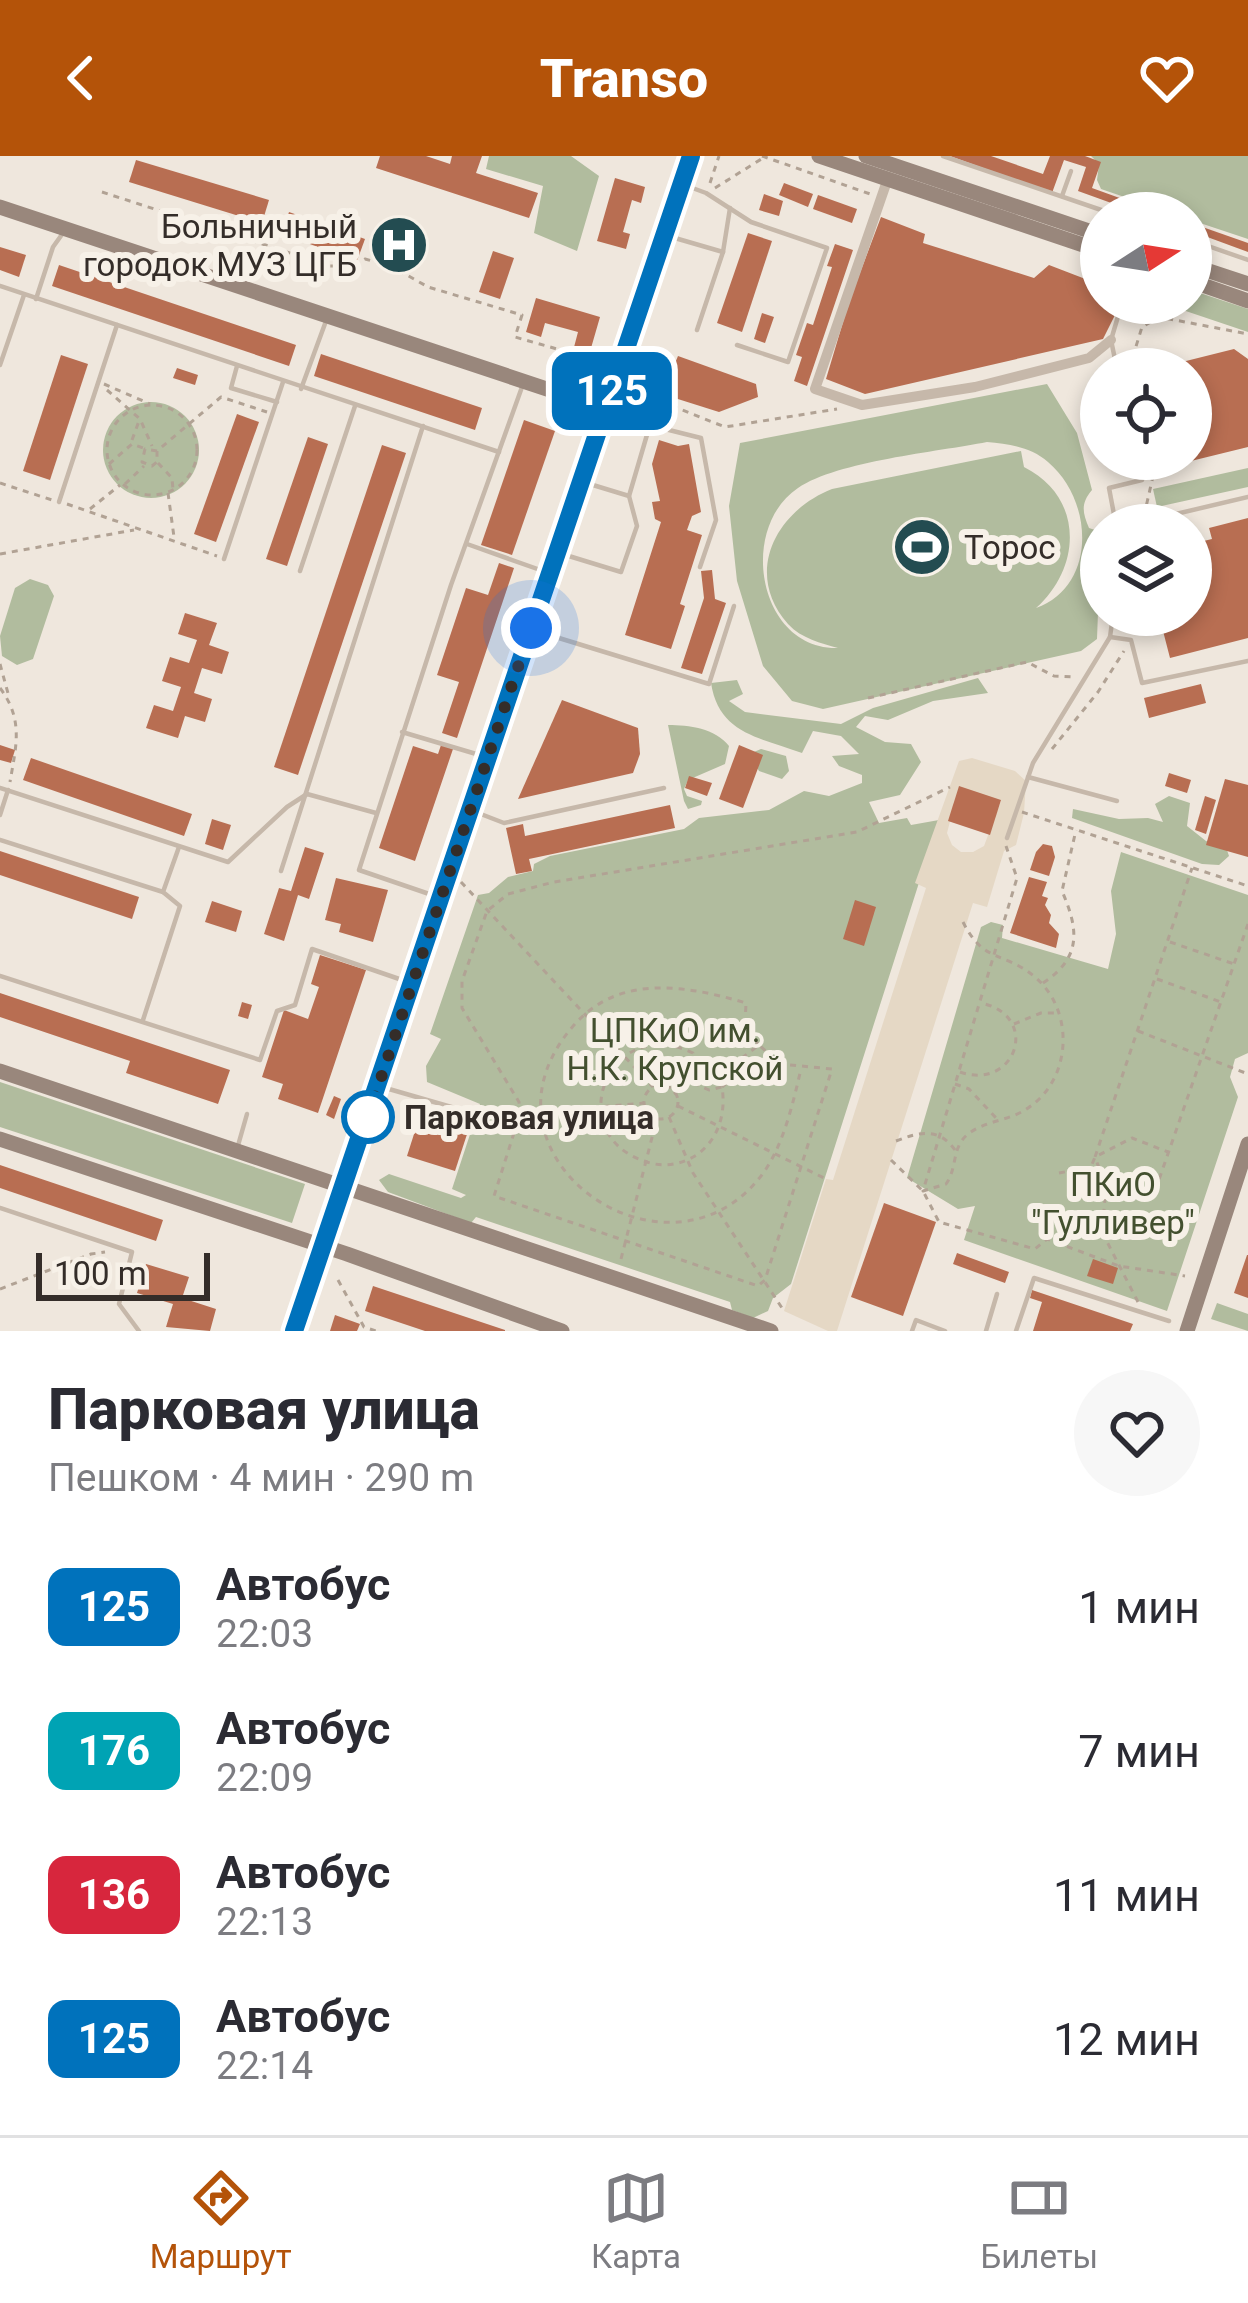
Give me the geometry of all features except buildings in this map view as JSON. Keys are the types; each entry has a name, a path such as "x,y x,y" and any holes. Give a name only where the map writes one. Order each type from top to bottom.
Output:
{"main road":[{"path":"294,1331 691,156"},
{"path":"818,156 883,189 1080,245"},
{"path":"866,156 907,163 1080,227"},
{"path":"0,207 607,409"},
{"path":"1212,272 1248,284"},
{"path":"1212,288 1248,301"},
{"path":"0,1071 771,1331"},
{"path":"0,1139 323,1246 554,1330"},
{"path":"1189,1330 1248,1144"}],"street":[{"path":"883,189 815,389 862,405 975,386 1089,358 1111,340"}],"lane":[{"path":"943,156 1080,202"},
{"path":"1062,196 1071,171"},
{"path":"681,184 752,222 827,248 788,362 736,345"},
{"path":"697,330 723,252 730,208"},
{"path":"36,299 52,247 67,229"},
{"path":"665,235 723,252"},
{"path":"1212,247 1248,260"},
{"path":"0,286 499,452"},
{"path":"0,365 24,295"},
{"path":"301,389 328,316"},
{"path":"1113,348 1116,324"},
{"path":"58,502 116,325"},
{"path":"237,365 231,388 277,402"},
{"path":"224,559 284,381"},
{"path":"443,898 358,870 524,382"},
{"path":"300,572 355,406"},
{"path":"607,409 701,439 716,520 700,567"},
{"path":"559,553 621,572 637,526 628,496 650,425"},
{"path":"281,871 423,427"},
{"path":"1112,504 1109,488 1142,480"},
{"path":"583,482 628,496"},
{"path":"1212,506 1248,497"},
{"path":"466,544 551,574"},
{"path":"531,628 709,684 734,606"},
{"path":"1007,838 1028,777 1110,637 1131,640 1142,683 1248,661"},
{"path":"402,732 489,758"},
{"path":"1028,777 1117,802"},
{"path":"473,811 504,823 664,788"},
{"path":"0,815 4,789 228,862 307,794 376,813"},
{"path":"0,840 163,892 180,906 143,1020"},
{"path":"163,892 179,848"},
{"path":"0,976 260,1060 277,1011 295,1005 313,949 414,985"},
{"path":"379,1085 486,1117"},
{"path":"237,1150 247,1114"},
{"path":"0,1208 132,1252 119,1304 139,1331"},
{"path":"1016,1331 1034,1278 1169,1321"},
{"path":"986,1331 997,1294"},
{"path":"912,1331 916,1321 945,1331"}],"path":[{"path":"706,194 719,156"},
{"path":"706,194 763,156 883,189"},
{"path":"103,192 330,266 354,266 365,259 391,266 428,287 522,315 515,337 608,364"},
{"path":"1136,348 1142,327 1159,317 1248,334"},
{"path":"97,381 176,411 190,425 196,458 184,482 171,491 146,495 123,485 109,464 109,434 129,410 152,404"},
{"path":"97,381 140,419 157,462 172,478 174,541"},
{"path":"639,392 725,427 862,405"},
{"path":"132,444 155,450 221,397 273,414"},
{"path":"109,464 132,444 140,419"},
{"path":"145,449 140,457 145,464"},
{"path":"88,511 145,464 157,462"},
{"path":"0,483 224,559"},
{"path":"0,554 139,529"},
{"path":"1049,753 1098,692 1130,636"},
{"path":"868,698 1028,662 1054,676 1086,677"},
{"path":"0,664 19,729 4,789"},
{"path":"0,688 11,703"},
{"path":"801,1067 764,1172 719,1211 687,1223 632,1216 601,1203 575,1181 549,1147 538,1112 546,1069 584,1013 602,1000 652,986 685,988 746,1003 745,1025 780,1064 832,1069 765,1280 758,1286 494,1196 520,1114 519,1102 463,1008 462,981 487,911 508,894 554,882 856,832 950,787"},
{"path":"1016,810 1248,886"},
{"path":"1042,984 1061,968 1076,937 1073,912 1062,891 1076,830"},
{"path":"922,1191 1017,878 1007,838"},
{"path":"1059,1173 1091,1167 1192,868"},
{"path":"451,876 653,1087"},
{"path":"922,1191 946,1184 955,1168 956,1151 970,1132 1027,1109 1052,1083 1064,1041 1059,1013 1042,984 975,943 963,922"},
{"path":"1106,1187 1155,1191 1248,924"},
{"path":"1168,941 1234,964"},
{"path":"1155,978 1221,1002"},
{"path":"958,1071 977,1076 1001,1069 1015,1046 1012,1024 998,1009 981,1004"},
{"path":"1012,1024 1041,1013 1059,1013"},
{"path":"1135,1030 1248,1074"},
{"path":"674,1094 689,1081 693,1053 680,1046 655,1044 624,1056 608,1075 600,1107 614,1141 645,1162 668,1165 688,1160 709,1144 720,1126 722,1088 738,1060 759,1045"},
{"path":"689,1081 709,1090 722,1088"},
{"path":"954,1084 969,1089 998,1120"},
{"path":"653,1087 668,1086 677,1106"},
{"path":"644,1103 653,1087"},
{"path":"486,1117 644,1103"},
{"path":"644,1103 648,1113 658,1118 669,1117 677,1106"},
{"path":"677,1106 826,1179"},
{"path":"669,1117 688,1160 784,1311"},
{"path":"621,1258 658,1118"},
{"path":"896,1141 923,1132 939,1134 956,1151"},
{"path":"1095,1157 1132,1138 1168,1152"},
{"path":"1095,1157 1106,1187 1102,1232 1142,1312"},
{"path":"891,1160 922,1191 939,1222 1035,1250 1046,1239 1119,1266 1185,1276"},
{"path":"0,1289 91,1254 124,1250"},
{"path":"338,1280 364,1327 376,1331"}],"green space":[{"path":"489,156 571,156 599,176 577,251 534,233 543,186 486,169"},
{"path":"1091,156 1248,156 1248,239 1212,227 1212,192 1110,192 1101,189 1097,180 1099,164"},
{"path":"1212,297 1248,309 1248,332 1212,320"},
{"name":"Торос","path":"1047,384 1077,433 1080,480 1089,480 1092,490 1080,504 1080,517 1063,479 1048,462 1019,447 987,442 862,464 798,488 779,507 767,531 766,584 790,630 811,643 838,648 793,629 768,584 772,546 795,512 832,489 1021,451 1024,467 1058,496 1070,533 1062,573 1036,608 1056,597 1070,581 1080,555 1080,636 1097,639 1081,651 823,709 792,701 763,666 737,581 729,506 740,443"},
{"path":"151,402 170,405 185,416 196,431 196,469 185,484 170,495 151,498 132,495 117,484 106,469 103,450 106,431 117,416 132,405"},
{"path":"1248,468 1248,487 1156,504 1153,489 1212,480 1212,476"},
{"path":"30,579 48,585 54,596 33,659 17,665 2,656 0,636 15,588"},
{"name":"ЦПКиО им. Н.К. Крупской","path":"978,678 988,693 933,701 888,720 865,716 856,727 885,742 911,744 921,762 900,795 869,802 879,823 939,820 791,1284 773,1298 768,1311 753,1318 732,1310 730,1302 476,1217 471,1223 388,1192 379,1180 389,1174 461,1198 466,1195 452,1189 480,1104 427,1082 426,1066 441,1039 430,1034 478,895 489,893 508,877 533,871 534,864 550,856 684,829 699,818 769,810 804,791 829,796 862,783 862,775 839,766 832,756 859,754 841,736 813,731 802,753 756,737 723,713 711,683 737,680 743,694 729,701 745,712 841,724 873,708"},
{"path":"668,725 709,731 729,746 725,764 688,780 687,796 702,801 701,805 688,809 684,801"},
{"path":"761,749 786,756 789,771 782,779 759,771 749,754"},
{"path":"1169,796 1190,803 1187,826 1206,841 1226,847 1229,856 1219,865 1202,864 1072,818 1073,809 1163,822 1155,804"},
{"name":"ПКиО \"Гулливер\"","path":"1121,852 1248,895 1248,1053 1235,1059 1230,1077 1238,1097 1167,1311 964,1240 975,1206 958,1209 907,1178 981,927 991,922 1003,925 1002,938 1108,969 1116,934 1111,891"},
{"path":"0,1082 305,1184 292,1223 0,1127"},
{"path":"1217,1303 1248,1314 1248,1331 1211,1319"}],"shaded area":[{"path":"972,758 1015,771 1026,781 1024,813 1016,845 1004,851 987,907 973,903 837,1331 828,1331 784,1311 826,1179 833,1180 926,888 915,883 959,761","holes":["959,787 1001,801 984,846 961,852 952,845 947,833"]}],"bus line":[{"name":"125","path":"294,1331 691,156"}],"place":[{"name":"Больничный городок МУЗ ЦГБ","path":"399,245"},
{"name":"Торос","path":"922,547"},
{"name":"Парковая улица","path":"368,1117"}],"route":[{"path":"368,1117 531,628"}]}
